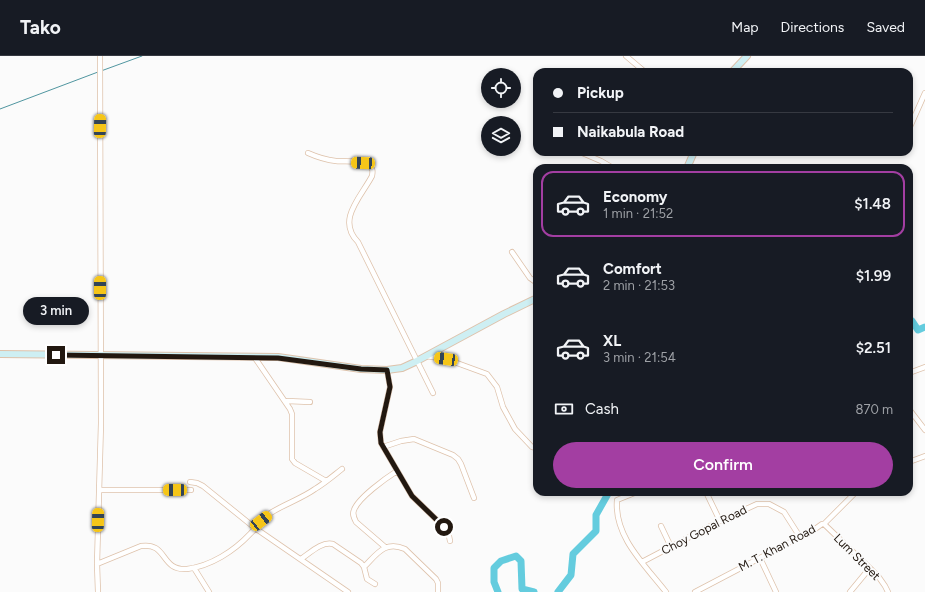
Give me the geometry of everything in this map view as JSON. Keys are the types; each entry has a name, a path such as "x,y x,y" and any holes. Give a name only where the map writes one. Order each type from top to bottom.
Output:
{"street":[{"path":"98,592 97,564 101,423 100,56"},
{"path":"626,56 640,68"},
{"path":"735,68 745,56"},
{"path":"913,120 925,93"},
{"path":"308,153 320,158 335,161 363,163 370,166 373,170 372,176 349,216 349,225 352,236 358,242 433,393"},
{"path":"589,156 606,164"},
{"path":"512,252 533,280"},
{"path":"0,354 278,358 361,369 387,370 402,368 417,361 533,300"},
{"path":"426,356 446,359 487,374 497,387 503,407 515,430 533,447"},
{"path":"255,358 287,402 292,414 292,459 298,466 326,481"},
{"path":"913,372 925,367"},
{"path":"387,370 390,387 380,432 380,439 383,448 412,496 448,531 450,542"},
{"path":"287,402 310,402"},
{"path":"913,414 925,430"},
{"path":"383,448 401,441 414,439 452,455 458,459 461,464 474,498"},
{"path":"913,459 925,455"},
{"path":"97,564 147,545 154,546 158,549 174,568 194,568 215,561 241,543 261,521 270,514 315,490 342,469"},
{"path":"385,547 356,522 353,512 376,486 397,471"},
{"path":"190,482 203,486 255,528 348,592"},
{"path":"99,490 191,490"},
{"path":"628,496 618,500 617,508 621,529 631,548 666,592"},
{"path":"708,496 720,521"},
{"name":"M. T. Khan Road","path":"695,592 824,524 852,496"},
{"name":"Choy Gopal Road","path":"642,562 720,521 757,504 769,504 784,512 800,537"},
{"name":"Lum Street","path":"824,524 869,569 878,576 888,592"},
{"path":"661,526 671,547"},
{"path":"301,559 323,544 333,544 364,567 367,579 375,584"},
{"path":"364,567 385,547 396,546 405,549 436,579 438,583 438,592"},
{"path":"760,558 776,592"},
{"path":"194,568 209,592"},
{"path":"850,592 869,569"}],"waterway":[{"path":"101,71 142,56"},
{"path":"0,109 98,72"},
{"path":"913,322 918,330 925,327"},
{"path":"558,592 571,575 573,554 596,531 596,515 607,496"},
{"path":"498,592 494,582 494,568 501,561 516,556 521,561 522,589 534,592"}],"route":[{"path":"56,355 278,358 361,369 387,370 390,380 390,387 380,432 381,443 412,496 444,527"}]}
